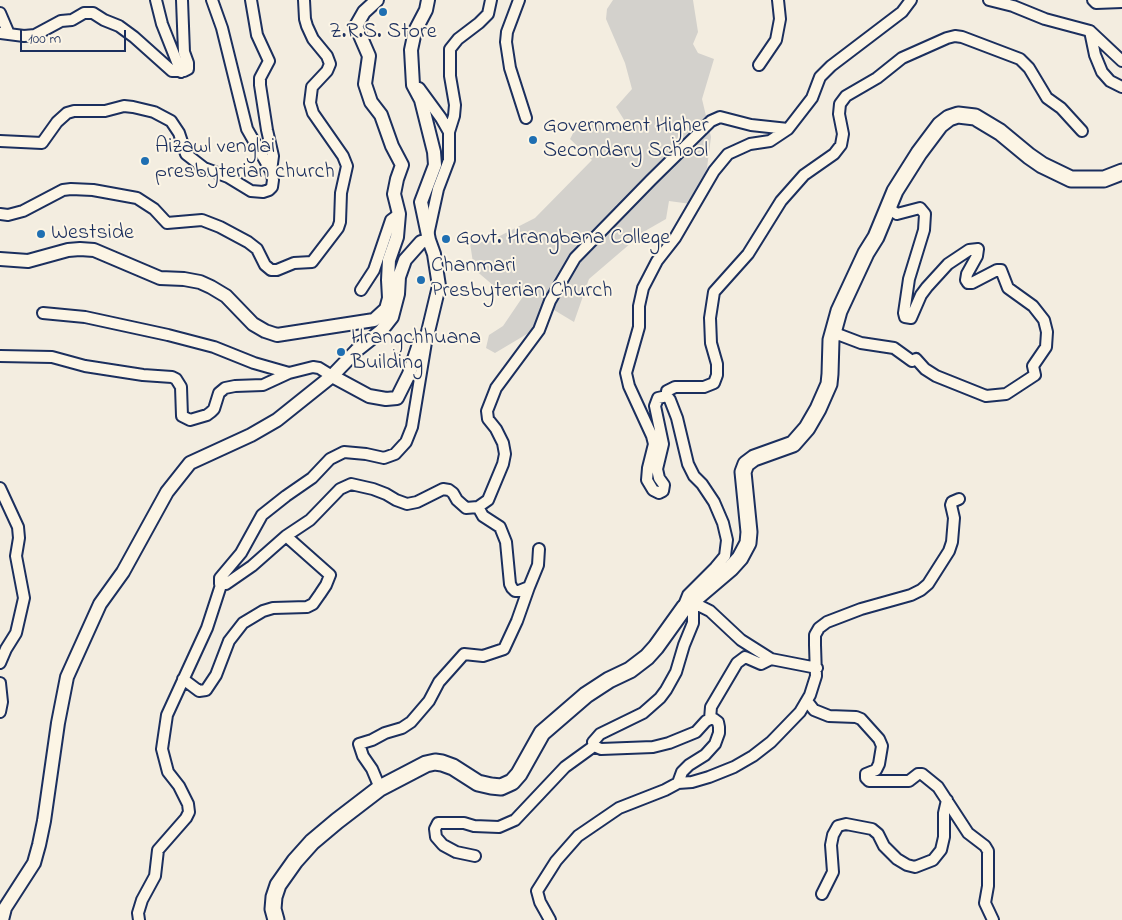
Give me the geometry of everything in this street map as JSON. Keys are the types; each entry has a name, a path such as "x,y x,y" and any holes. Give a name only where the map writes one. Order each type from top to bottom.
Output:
{"highway":[{"path":"276,920 273,909 274,897 278,885 295,861 318,837 380,788 413,769 435,762 453,767 478,783 501,787 512,782 519,774 542,733 586,695 609,680 630,670 646,657 656,648 689,604 731,568 746,549 749,532 743,472 746,464 754,458 793,444 807,428 829,384 832,332 839,311 866,253 876,237 889,203 904,174 940,126 950,118 975,116 1042,165 1071,179 1104,179 1122,172"}],"main road":[{"path":"0,259 28,261 80,248 94,250 160,278 184,279 206,284 226,296 253,324 278,335 374,320 386,309 389,298 389,260 397,237 398,214 394,194 402,165 392,146 381,115 371,102 365,84 368,72 368,56 356,26 364,12 377,0"},
{"path":"332,376 369,396 386,399 397,398 409,374 419,344 427,336 439,286 434,254 421,202 435,165 434,152 421,100 413,84 411,50 415,31 426,10 428,0"},
{"path":"2,920 5,908 34,863 39,845 67,677 100,604 123,572 167,492 190,463 265,428 332,376 357,350 381,331 392,317 398,294 399,277 405,260 420,242 429,238"}],"street":[{"path":"156,0 162,24 181,72"},
{"path":"0,12 5,34 24,36 35,35 61,21 72,20 84,13 93,13 134,37 172,71 181,72 188,69 184,52 182,0"},
{"path":"0,141 42,143 57,122 67,113 74,111 105,111 124,106 132,107 154,112 171,121 179,133 186,154 196,164 211,172 228,176 250,191 264,192 269,190 272,187 273,180 271,171 247,129 222,28 212,0"},
{"path":"251,0 257,35 269,61 260,78 260,85 273,156 271,171"},
{"path":"0,214 15,214 23,211 63,190 93,190 137,198 154,208 167,223 202,220 220,228 248,242 257,249 265,265 271,270 277,270 294,263 312,262 338,228 347,166 343,156 313,113 310,103 312,88 327,71 330,64 327,56 313,39 307,26 304,0"},
{"path":"429,238 438,189 449,160 449,132 454,116 455,105 450,76 450,49 458,39 488,14 491,0"},
{"path":"519,0 507,32 506,42 510,68 526,118"},
{"path":"759,65 776,40 780,20 778,0"},
{"path":"667,396 658,398 655,406 662,444 657,469 659,478 664,485 663,491 656,492 647,480 654,444 652,436 629,386 626,373 639,327 639,306 643,288 657,261 675,238 714,171 728,154 750,144 770,141 788,130 812,98 820,77 831,66 902,12 912,0"},
{"path":"989,0 1013,6 1044,19 1090,31 1122,61"},
{"path":"1093,0 1096,3 1122,2"},
{"path":"1090,31 1095,55 1102,72 1110,81 1122,87"},
{"path":"817,668 770,659 741,640 710,611 684,604 688,595 725,556 727,540 723,523 714,502 694,476 688,464 667,391 675,387 704,387 714,383 716,380 717,370 711,343 710,318 714,292 748,254 781,201 804,175 834,154 841,146 843,134 839,114 840,104 846,96 876,78 907,55 955,36 1020,59 1029,68 1047,98 1059,105 1082,131"},
{"path":"415,88 422,89 449,132"},
{"path":"221,585 226,584 252,566 286,536 310,520 340,489 351,484 374,489 407,504 417,502 438,491 449,490 466,508 478,507 488,500 503,464 505,454 503,443 488,418 487,411 496,388 539,330 550,301 575,258 711,121 720,117 751,125 788,130"},
{"path":"832,332 861,343 894,348 912,361 916,359 925,369 936,376 986,396 1006,394 1035,375 1033,366 1046,347 1048,332 1044,320 1033,306 1008,288 1001,270 968,283 966,280 967,274 977,256 978,248 969,250 954,259 921,295 911,318 905,317 909,280 924,230 925,214 920,208 897,214 892,210 889,203"},
{"path":"361,290 374,270 391,220 398,214"},
{"path":"43,313 85,317 168,335 214,347 254,363 289,373"},
{"path":"139,920 138,913 142,900 155,876 158,850 189,812 188,804 168,772 162,749 167,715 207,628 221,585 219,583 220,578 241,553 262,515 312,478 330,460 344,452 384,458 395,454 406,442 412,427 427,336"},
{"path":"0,356 52,357 85,366 143,375 172,377 176,379 181,387 182,416 190,420 211,412 214,409 219,393 224,388 263,385 289,373 316,366 332,376"},
{"path":"0,488 18,526 19,538 16,556 24,598 16,633 6,649 0,664"},
{"path":"550,920 540,902 537,891 556,861 578,836 619,808 678,783 692,782 734,767 753,756 771,742 800,712 807,701 814,684 817,668 815,635 819,628 827,622 861,609 911,595 928,584 949,551 952,542 954,518 951,506 952,502 959,498"},
{"path":"478,507 483,516 500,527 506,542 510,587 515,591 529,587"},
{"path":"183,679 199,691 202,691 213,681 229,641 243,623 268,609 307,607 314,604 330,576 286,536"},
{"path":"380,788 372,769 363,756 359,744 402,728 411,722 429,702 439,682 464,654 483,656 504,649 538,565 539,549"},
{"path":"475,856 456,852 443,845 436,837 435,829 438,822 464,822 474,826 498,827 515,820 565,767 594,746 594,742 600,734 643,713 660,698 676,672 693,623 693,609 689,604"},
{"path":"594,746 601,749 653,747 669,744 696,732 710,718 711,707 737,663 745,657 761,664 770,659"},
{"path":"0,683 2,702 0,712"},
{"path":"807,701 814,710 829,716 856,717 861,719 879,739 882,746 880,764 876,770 866,774 866,778 869,781 909,780 918,774 922,774 938,787 968,833 985,846 988,851 988,886 985,904 993,920"},
{"path":"678,783 682,772 705,755 715,744 719,727 718,722 710,718"},
{"path":"822,894 833,872 831,846 833,835 838,826 852,824 872,829 876,832 884,846 897,859 915,867 933,860 941,850 944,837 946,800"}],"shaded area":[{"path":"613,0 693,0 698,32 693,44 698,53 714,59 702,99 711,137 707,168 691,204 669,201 666,219 645,231 589,279 574,322 554,310 532,331 495,353 486,348 489,335 503,326 524,295 511,284 494,286 474,269 470,243 490,241 535,218 592,160 570,139 577,126 594,123 618,125 626,123 616,107 632,89 625,63 606,19 607,9"}],"place":[{"name":"Z.R.S. Store","path":"383,12"},
{"name":"Government Higher Secondary School","path":"533,140"},
{"name":"Aizawl venglai presbyterian church","path":"145,161"},
{"name":"Westside","path":"41,234"},
{"name":"Govt. Hrangbana College","path":"446,239"},
{"name":"Chanmari Presbyterian Church","path":"421,280"},
{"name":"Hrangchhuana Building","path":"341,352"}]}
